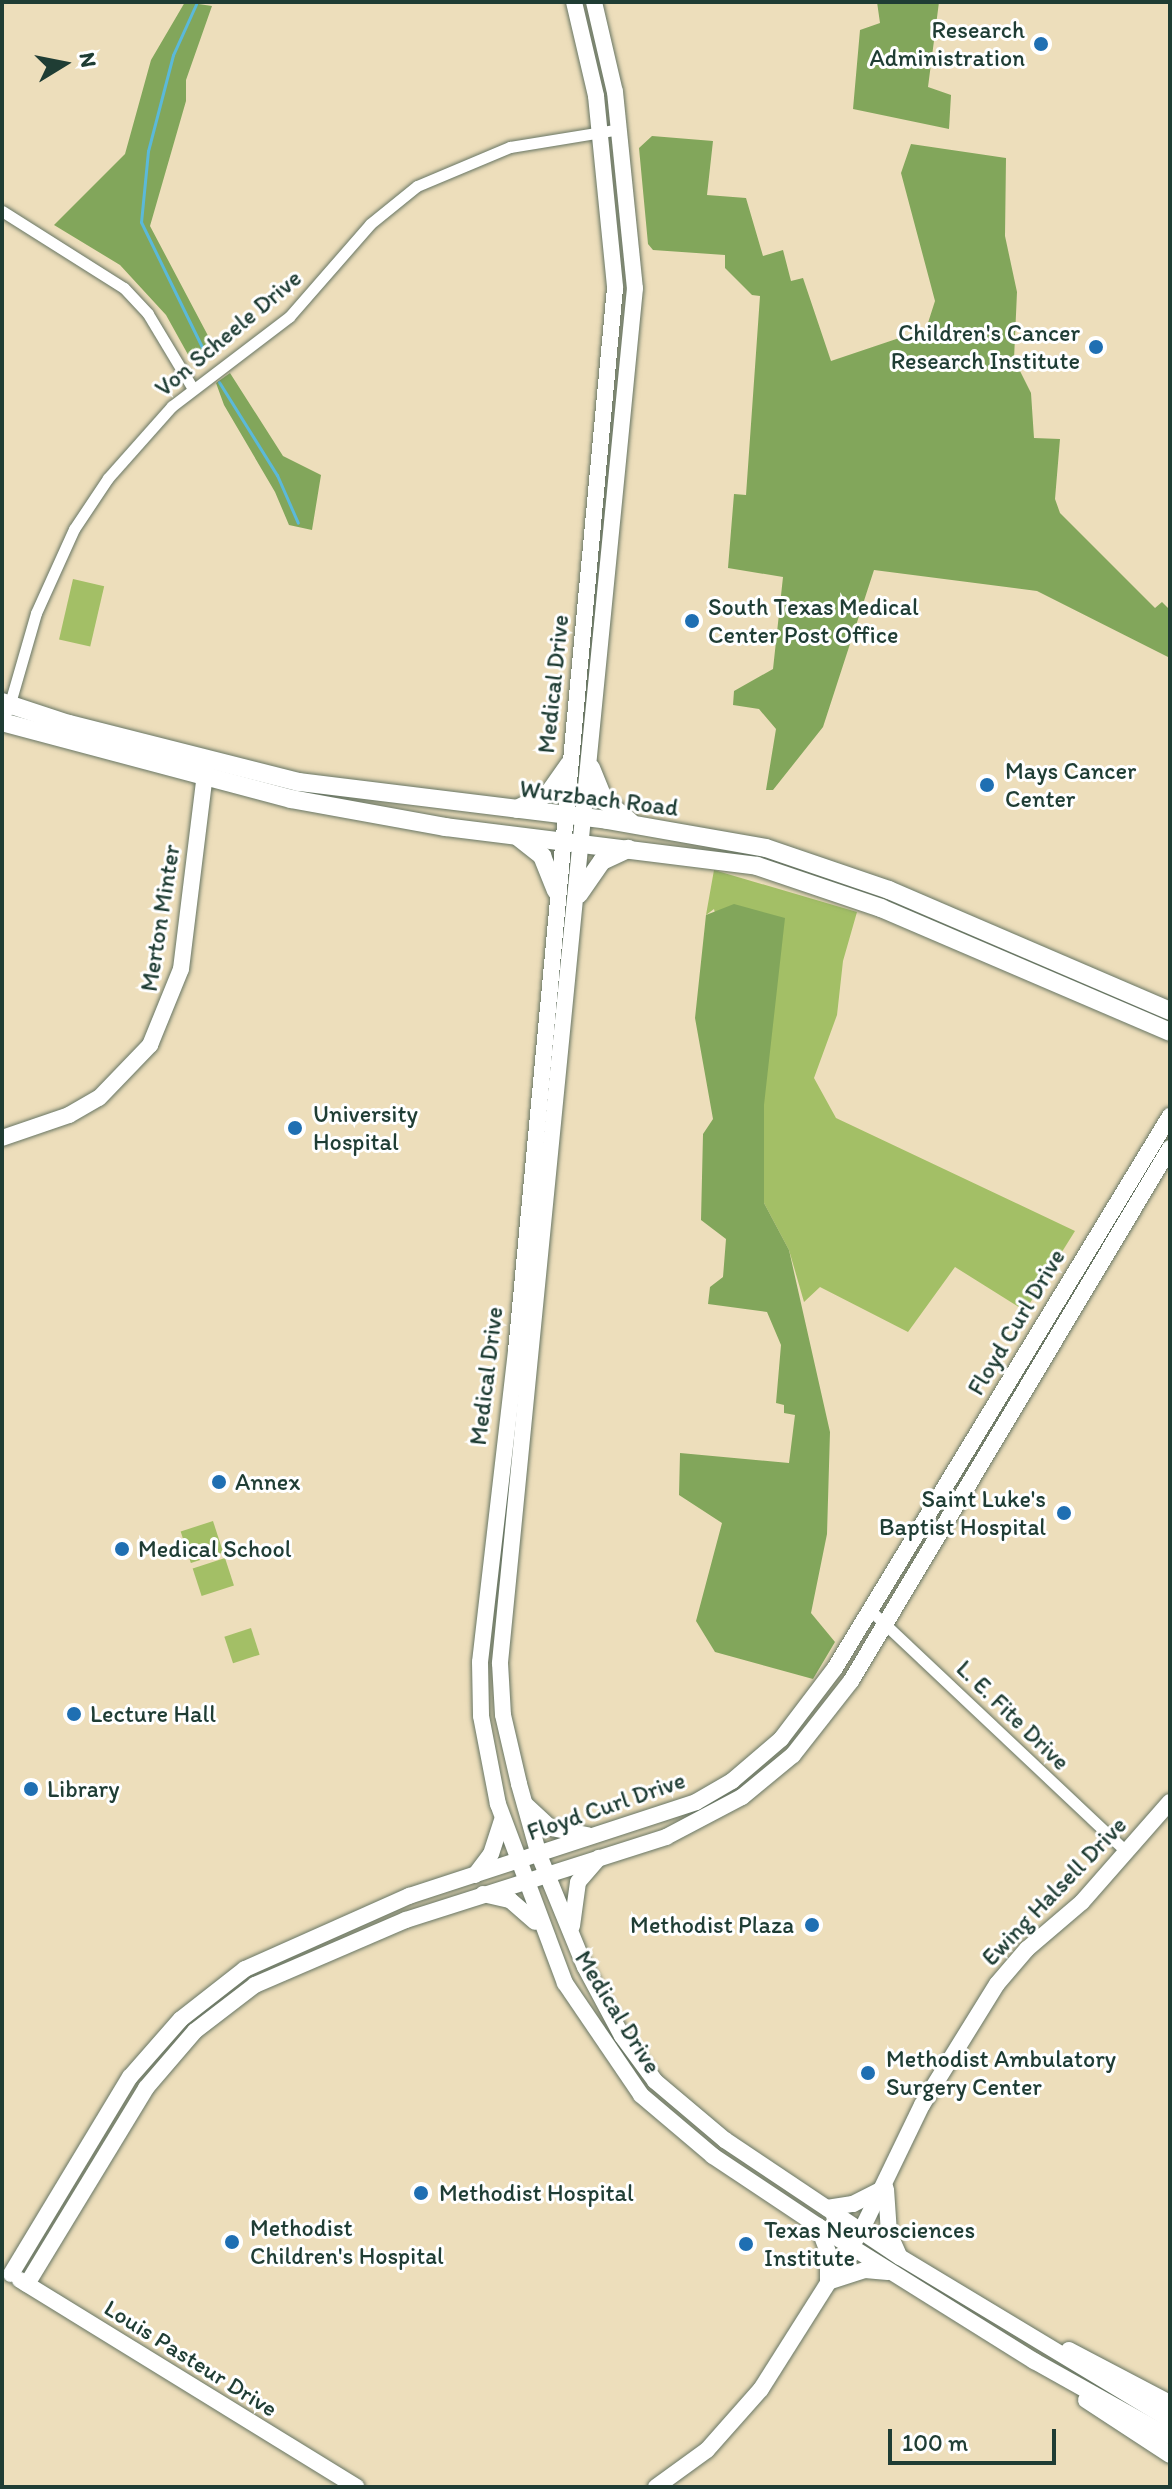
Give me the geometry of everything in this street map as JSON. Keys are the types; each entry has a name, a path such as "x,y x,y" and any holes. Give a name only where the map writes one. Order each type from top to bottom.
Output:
{"main road":[{"name":"Wurzbach Road","path":"4,713 299,782 511,811 634,824 734,841 813,861 1170,1011"},
{"name":"Wurzbach Road","path":"4,713 204,780 518,837 629,848 757,866 802,879 1163,1029"},
{"path":"511,811 549,793 569,764"},
{"path":"591,768 604,800 634,824"},
{"path":"518,837 542,856 556,890"},
{"path":"579,894 602,861 629,848"},
{"path":"1163,1029 1170,1043"}],"street":[{"name":"Medical Drive","path":"574,2 601,132 613,225 614,326 560,840 516,1351 480,1662 481,1716 503,1819 523,1880 565,1983 641,2095 713,2156 818,2226 1034,2361 1170,2437"},
{"name":"Medical Drive","path":"594,2 620,129 632,223 634,315 579,894 512,1535 500,1692 524,1803 546,1873 605,2008 655,2081 725,2140 900,2257 1170,2420"},
{"name":"Von Scheele Drive","path":"4,713 36,613 74,529 108,478 193,389 289,317 370,224 417,186 510,147 620,129"},
{"path":"2,211 124,288 154,322 193,389"},
{"name":"Merton Minter","path":"2,1138 99,1098 150,1045 181,969 207,761"},
{"name":"Floyd Curl Drive","path":"6,2272 130,2077 181,2019 245,1969 409,1896 696,1802 732,1781 792,1726 870,1610 1170,1116"},
{"name":"Floyd Curl Drive","path":"27,2284 146,2088 195,2031 255,1985 284,1970 482,1894 604,1853 666,1837 742,1797 806,1741 851,1681 1170,1148"},
{"path":"493,1533 512,1535"},
{"name":"L. E. Fite Drive","path":"870,1610 1126,1851"},
{"path":"792,1726 806,1741"},
{"name":"Ewing Halsell Drive","path":"656,2487 707,2450 752,2403 861,2231 886,2187 922,2105 997,1984 1170,1802"},
{"path":"524,1803 560,1832 597,1835"},
{"path":"475,1875 491,1854 503,1819"},
{"path":"573,1935 578,1882 604,1853"},
{"path":"482,1894 517,1904 542,1929"},
{"path":"827,2208 853,2204 886,2187 889,2233 900,2257"},
{"path":"818,2226 828,2252 828,2282 865,2270 890,2272"},
{"name":"Louis Pasteur Drive","path":"6,2272 356,2487"},
{"path":"1034,2338 1089,2358 1170,2403"},
{"path":"1034,2361 1170,2455"}],"green space":[{"path":"185,2 212,6 186,80 186,101 150,226 214,347 191,360 166,315 120,265 54,225 125,154 151,60"},
{"path":"877,2 939,2 928,87 951,95 949,129 853,109 860,30 880,23"},
{"path":"652,136 713,141 707,195 746,198 763,256 783,250 791,281 803,278 831,361 926,329 935,301 901,173 911,144 1006,158 1005,236 1017,292 1014,359 1031,393 1034,438 1060,439 1055,499 1060,513 1155,608 1162,602 1170,610 1170,658 1037,591 874,570 823,727 773,790 766,790 776,729 759,709 733,705 734,691 773,669 783,577 728,568 734,494 746,495 760,296 752,295 725,268 725,255 653,250 648,244 639,148"},
{"path":"230,373 283,456 321,475 312,530 289,525 275,492 224,405 216,383"},
{"path":"73,579 104,586 90,647 59,639"},
{"path":"714,870 857,912 843,961 837,1015 814,1078 836,1118 1075,1231 1025,1311 955,1267 908,1332 820,1287 804,1302 789,1250 764,1203 764,1105 714,909 706,915"},
{"path":"734,904 785,918 764,1105 764,1203 789,1250 830,1432 827,1534 811,1613 835,1642 813,1679 715,1652 696,1621 722,1523 679,1495 680,1453 789,1463 795,1415 784,1413 784,1405 776,1403 781,1345 767,1312 708,1304 710,1287 723,1277 726,1239 701,1220 703,1134 713,1119 695,1018 706,915"},
{"path":"213,1521 223,1552 191,1563 181,1532"},
{"path":"225,1558 234,1586 202,1596 193,1569"},
{"path":"251,1628 260,1655 233,1663 224,1637"}],"waterway":[{"path":"197,2 173,55 148,151 141,222 206,355"},
{"path":"219,382 277,475 298,523"}],"place":[{"name":"Research Administration","path":"1041,44"},
{"name":"Children's Cancer Research Institute","path":"1096,347"},
{"name":"South Texas Medical Center Post Office","path":"692,621"},
{"name":"Mays Cancer Center","path":"987,785"},
{"name":"University Hospital","path":"295,1128"},
{"name":"Annex","path":"219,1482"},
{"name":"Saint Luke's Baptist Hospital","path":"1064,1513"},
{"name":"Medical School","path":"122,1549"},
{"name":"Lecture Hall","path":"74,1714"},
{"name":"Library","path":"31,1789"},
{"name":"Methodist Plaza","path":"812,1925"},
{"name":"Methodist Ambulatory Surgery Center","path":"868,2073"},
{"name":"Methodist Hospital","path":"421,2193"},
{"name":"Methodist Children's Hospital","path":"232,2242"},
{"name":"Texas Neurosciences Institute","path":"746,2244"}]}
